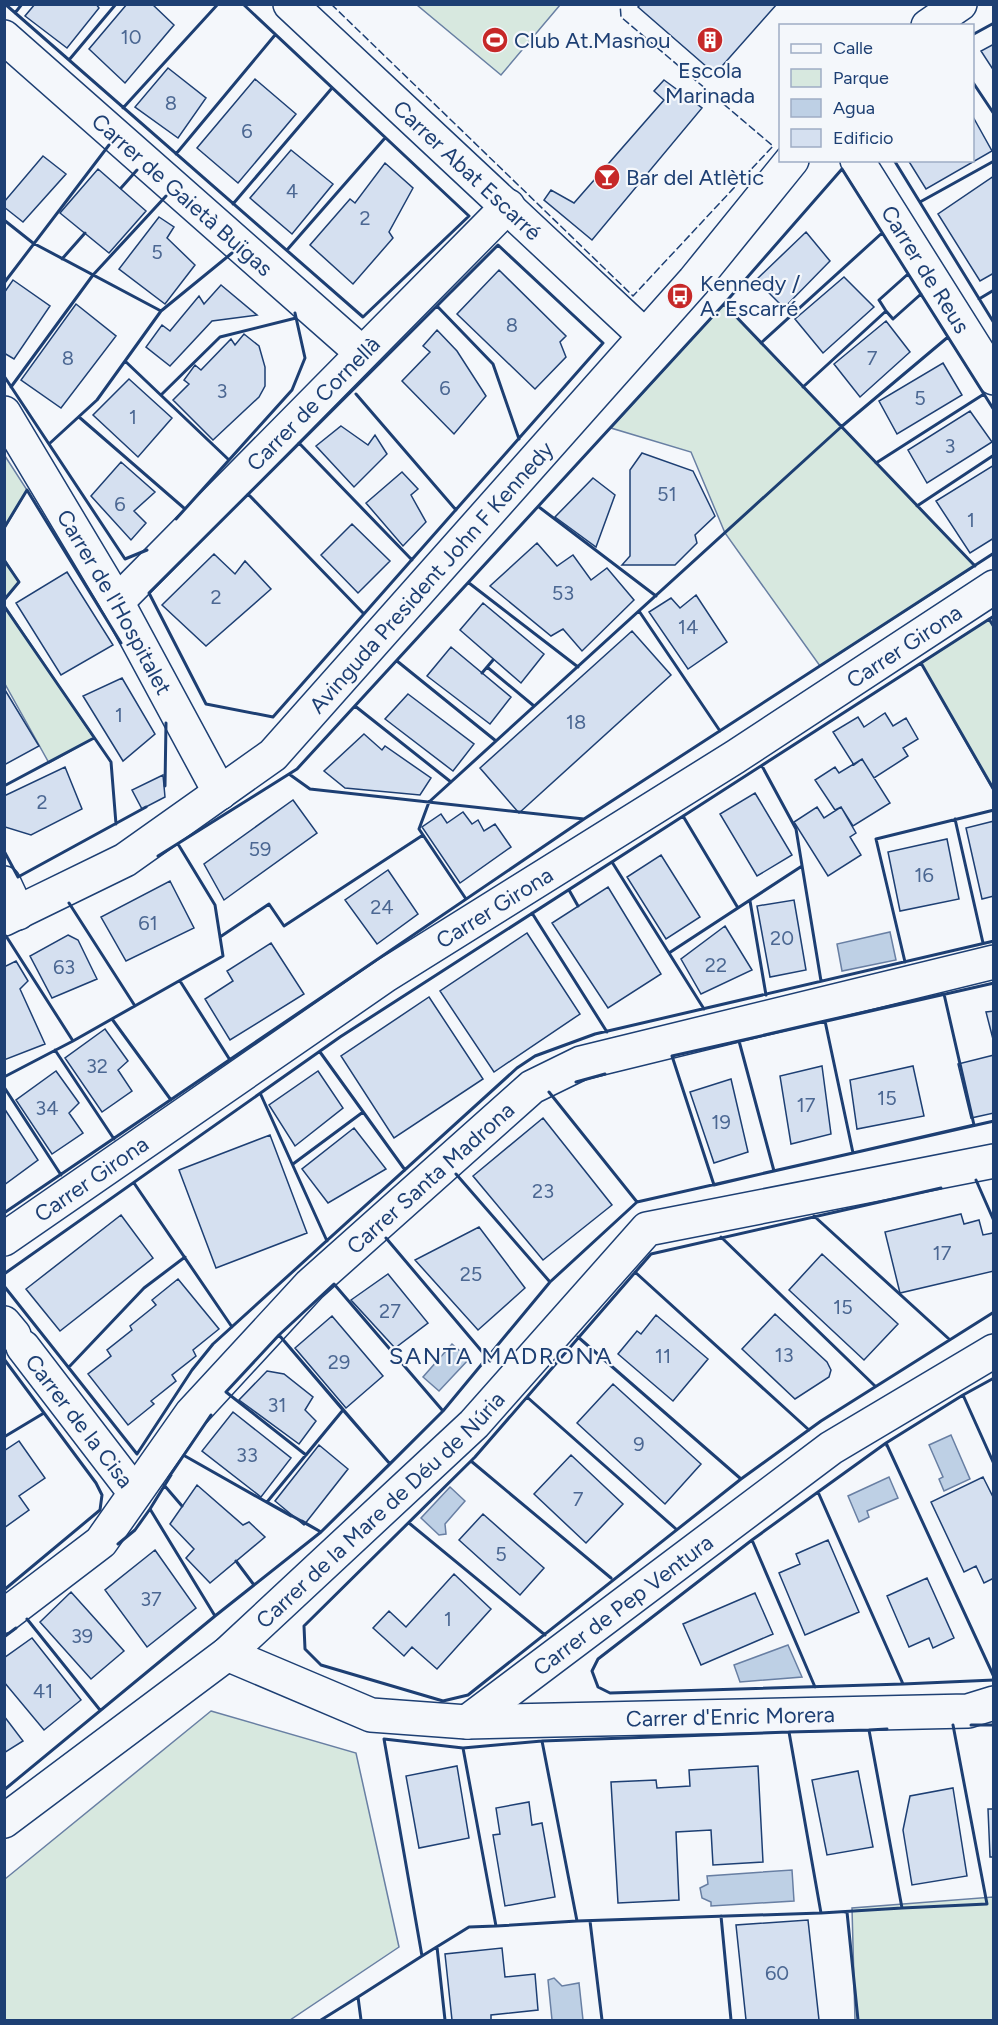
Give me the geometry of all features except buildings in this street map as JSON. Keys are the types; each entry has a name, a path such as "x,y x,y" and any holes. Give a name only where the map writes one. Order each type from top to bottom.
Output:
{"street":[{"name":"Carrer Abat Escarré","path":"290,4 645,336"},
{"path":"931,24 960,4"},
{"name":"Carrer de Gaietà Buïgas","path":"4,37 362,353"},
{"name":"Avinguda President John F Kennedy","path":"11,916 125,860 273,756 645,336 790,162"},
{"name":"Carrer de Reus","path":"858,162 993,378"},
{"name":"Carrer de Cornellà","path":"117,602 362,353 441,278 508,206"},
{"name":"Carrer de l'Hospitalet","path":"4,412 117,602 220,793"},
{"name":"Carrer Girona","path":"4,1239 386,975 735,757 993,587"},
{"path":"4,883 11,916"},
{"name":"Carrer Santa Madrona","path":"4,1616 101,1542 191,1414 309,1285 532,1087 581,1063 993,962"},
{"name":"Carrer de la Mare de Déu de Núria","path":"4,1821 227,1654 474,1425 647,1230 993,1161"},
{"name":"Carrer de la Cisa","path":"14,1335 135,1493"},
{"name":"Carrer de Pep Ventura","path":"467,1722 831,1448 993,1351"},
{"path":"227,1654 371,1715 467,1722"},
{"name":"Carrer d'Enric Morera","path":"467,1722 969,1710 993,1703"}],"green space":[{"name":"Club At.Masnou","path":"417,5 560,5 501,75"},
{"path":"724,304 975,566 820,666 725,533 691,452 611,428"},
{"path":"5,456 27,490 5,528"},
{"path":"5,560 19,582 4,600"},
{"path":"5,606 94,738 49,763 5,684"},
{"path":"989,619 994,627 993,790 921,663"},
{"path":"211,1711 356,1753 399,1947 290,2020 5,2020 5,1879"},
{"path":"993,1897 993,2020 855,2020 852,1908"}],"water":[{"path":"890,932 896,960 842,971 837,944"},
{"path":"452,1344 469,1359 439,1391 423,1377"},
{"path":"951,1435 970,1479 944,1491 939,1479 943,1477 929,1445"},
{"path":"889,1477 898,1498 867,1511 869,1517 859,1522 848,1496"},
{"path":"450,1487 465,1501 445,1524 446,1534 439,1535 421,1518"},
{"path":"788,1645 802,1677 740,1682 734,1665"},
{"path":"792,1870 794,1901 711,1906 711,1902 702,1898 700,1888 708,1884 707,1876"},
{"path":"554,1978 562,1986 579,1983 583,2020 552,2020 548,1980"}],"fence":[{"path":"331,4 633,296 773,146 621,17 620,4"}],"wall":[{"path":"5,4 363,317 469,216 243,4"},
{"path":"15,13 22,4"},
{"path":"69,60 116,4"},
{"path":"123,108 218,4"},
{"path":"974,34 994,23"},
{"path":"176,154 275,35"},
{"path":"974,84 994,114"},
{"path":"233,204 332,88"},
{"path":"287,250 385,138"},
{"path":"4,283 109,145"},
{"path":"920,202 994,161"},
{"path":"895,162 994,323"},
{"path":"975,566 724,304 842,169 994,410"},
{"path":"121,188 137,170"},
{"path":"11,387 93,275 166,196"},
{"path":"4,220 33,243 161,311 232,253"},
{"path":"62,259 85,233"},
{"path":"761,343 882,233"},
{"path":"498,245 603,343 273,717 206,704 149,593 498,245"},
{"path":"803,387 886,311 879,300 908,274"},
{"path":"979,299 994,290"},
{"path":"886,311 893,319 921,294"},
{"path":"158,856 297,769 724,304"},
{"path":"437,306 493,364 519,439"},
{"path":"49,444 97,400 161,311"},
{"path":"176,519 292,390 305,358 295,313"},
{"path":"161,395 220,337 296,318"},
{"path":"466,899 419,829 429,802 841,427 948,337"},
{"path":"125,361 229,460"},
{"path":"4,376 125,559 147,550"},
{"path":"356,394 456,510"},
{"path":"876,463 984,394"},
{"path":"79,417 185,509"},
{"path":"299,443 412,560"},
{"path":"917,506 994,455"},
{"path":"4,528 27,490 121,643"},
{"path":"248,494 364,614"},
{"path":"539,507 656,596"},
{"path":"4,1213 584,819 994,553"},
{"path":"4,560 19,582 4,600"},
{"path":"469,583 578,667"},
{"path":"4,606 111,762 116,824"},
{"path":"639,611 720,731"},
{"path":"4,1274 340,1037 994,616"},
{"path":"989,619 994,627"},
{"path":"482,673 493,660"},
{"path":"397,661 496,741"},
{"path":"921,663 994,790"},
{"path":"487,667 534,706"},
{"path":"355,706 451,782"},
{"path":"165,786 166,723"},
{"path":"4,786 94,738"},
{"path":"762,766 796,829 821,981"},
{"path":"289,774 310,789 584,819"},
{"path":"4,851 18,877 146,807"},
{"path":"905,962 876,839 994,810"},
{"path":"683,816 738,908"},
{"path":"955,819 983,943"},
{"path":"220,937 269,904 284,926 423,835"},
{"path":"73,1041 223,956 215,905 178,844"},
{"path":"612,862 704,1009"},
{"path":"669,953 802,866"},
{"path":"569,890 578,906"},
{"path":"750,901 766,995"},
{"path":"69,903 135,1006"},
{"path":"532,913 607,1032"},
{"path":"4,1077 73,1041 6,936"},
{"path":"4,1286 137,1454 192,1370 213,1344 517,1068 535,1056 595,1034 994,941"},
{"path":"180,981 230,1060"},
{"path":"730,1043 994,983"},
{"path":"944,994 974,1125 853,1153 825,1021 944,994"},
{"path":"112,1019 171,1100"},
{"path":"825,1021 853,1153 774,1171 739,1041 825,1021"},
{"path":"739,1041 774,1171 714,1185 672,1056 739,1041"},
{"path":"55,1050 114,1139"},
{"path":"320,1052 405,1170"},
{"path":"576,1082 605,1074"},
{"path":"4,1087 61,1175"},
{"path":"549,1092 637,1202"},
{"path":"261,1095 327,1241"},
{"path":"293,1164 363,1112"},
{"path":"321,1532 443,1411 550,1282 637,1202 994,1121"},
{"path":"456,1174 550,1282"},
{"path":"976,1180 994,1221"},
{"path":"134,1183 232,1327"},
{"path":"941,1188 651,1254 475,1457 304,1626 305,1649 321,1665 443,1701 468,1695 741,1479 821,1421 994,1312"},
{"path":"814,1216 949,1339"},
{"path":"721,1237 875,1386"},
{"path":"386,1238 490,1361"},
{"path":"69,1367 144,1288 185,1257"},
{"path":"635,1272 809,1430"},
{"path":"334,1284 443,1411 390,1464 279,1335 334,1284"},
{"path":"279,1335 343,1410 306,1455 226,1392 279,1335"},
{"path":"578,1337 741,1479"},
{"path":"4,1359 96,1483 102,1495 100,1510 4,1590"},
{"path":"963,1395 994,1378"},
{"path":"887,1446 886,1443 963,1395 994,1464"},
{"path":"527,1397 676,1529"},
{"path":"343,1410 390,1464 321,1532 267,1502 343,1410"},
{"path":"4,1437 44,1413"},
{"path":"169,1477 211,1415"},
{"path":"818,1492 886,1443 994,1677"},
{"path":"185,1456 291,1516"},
{"path":"471,1461 611,1578"},
{"path":"171,1475 150,1509 215,1616"},
{"path":"164,1485 182,1506"},
{"path":"815,1687 752,1540 598,1659 592,1671 598,1687 610,1693 903,1684 818,1492 752,1540 815,1687"},
{"path":"118,1544 135,1530 150,1509"},
{"path":"4,1790 321,1532 302,1521"},
{"path":"409,1523 545,1635"},
{"path":"236,1561 254,1585"},
{"path":"27,1619 100,1710"},
{"path":"4,1637 16,1628"},
{"path":"902,1682 903,1684 994,1680"},
{"path":"902,1908 987,1904 953,1725"},
{"path":"971,1725 994,1725"},
{"path":"869,1730 887,1729"},
{"path":"869,1730 902,1908 821,1913 789,1732 869,1730"},
{"path":"789,1732 821,1913 577,1921 542,1741 789,1732"},
{"path":"384,1739 463,1748 496,1926 469,1927 422,1956 384,1739"},
{"path":"542,1741 577,1921 496,1926 463,1748 542,1741"},
{"path":"845,1912 847,1912 858,2020"},
{"path":"721,1916 731,2020"},
{"path":"590,1921 602,2020"},
{"path":"437,1947 445,2020"},
{"path":"358,1997 422,1956"},
{"path":"321,2020 358,1997 361,2020"}],"place":[{"name":"Club At.Masnou","path":"495,40"},
{"name":"Escola Marinada","path":"710,40"},
{"name":"Bar del Atlètic","path":"607,177"},
{"name":"Kennedy / A. Escarré","path":"680,296"}],"district":[{"name":"SANTA MADRONA","path":"501,1356"}]}
